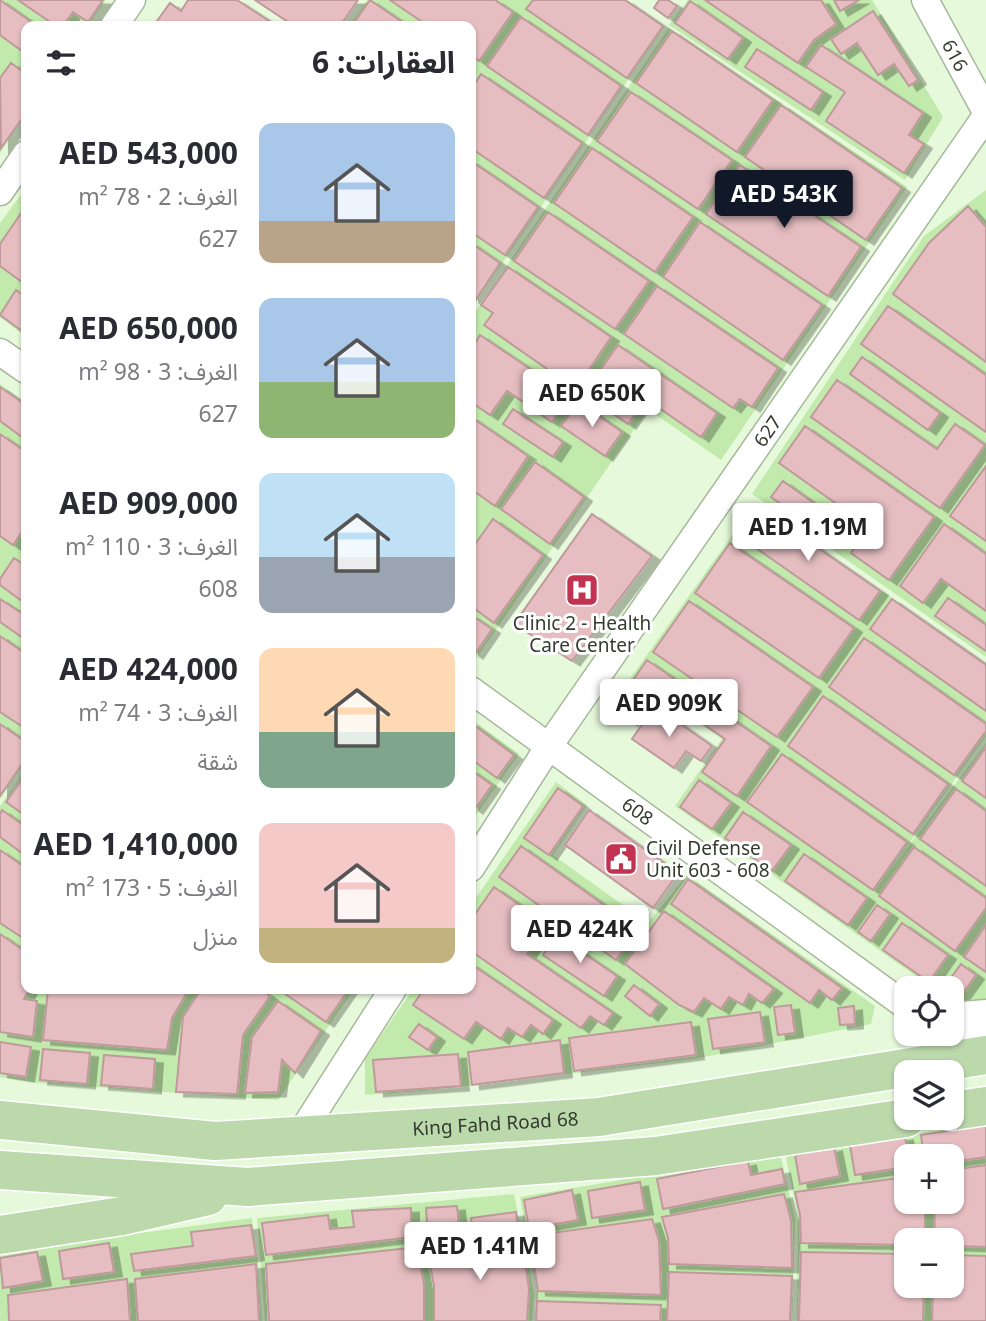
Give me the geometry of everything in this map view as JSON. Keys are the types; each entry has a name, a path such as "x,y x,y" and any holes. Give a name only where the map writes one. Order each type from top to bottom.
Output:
{"main road":[{"path":"964,1021 986,1019"},
{"name":"King Fahd Road 68","path":"0,1121 215,1142 598,1116 986,1055"},
{"path":"964,1109 986,1106"},
{"path":"0,1170 248,1187 656,1156 894,1120"},
{"path":"0,1235 122,1216 248,1187"}],"street":[{"path":"117,21 132,0"},
{"name":"616","path":"925,0 986,114"},
{"name":"627","path":"476,860 549,746 986,114"},
{"path":"0,192 21,161"},
{"path":"0,352 21,367"},
{"name":"608","path":"476,694 894,997"},
{"path":"299,1136 390,994"}],"green space":[{"path":"0,0 106,0 91,21 21,21 21,122 0,153"},
{"path":"367,0 627,0 665,26 476,302 476,21 352,21"},
{"path":"688,0 872,0 943,117 905,180 669,25"},
{"path":"669,28 907,187 721,460 648,409 476,659 476,311"},
{"path":"986,190 986,657 752,494 924,236"},
{"path":"21,195 21,333 0,317 0,223"},
{"path":"0,384 21,399 21,768 0,799"},
{"path":"755,503 986,663 986,736 883,880 986,743 986,1009 964,1010 964,976 916,976 675,806 722,739 654,693 631,724 607,711"},
{"path":"476,723 519,754 476,815"},
{"path":"21,776 21,994 351,994 278,1100 38,1083 0,1077 0,806"},
{"path":"556,782 587,805 553,855 648,923 687,875 875,1006 871,1024 694,1059 423,1091 365,1095 365,1059 410,994 476,994 476,898"},
{"path":"986,1123 986,1321 797,1321 798,1217 785,1153 939,1130 964,1130 964,1126"},
{"path":"780,1153 795,1219 792,1321 535,1321 537,1294 520,1197"},
{"path":"514,1194 534,1294 532,1321 265,1321 257,1218"},
{"path":"252,1218 262,1321 0,1321 0,1252"}],"building":[{"path":"0,0 30,21 21,21 21,50 0,35"},
{"path":"18,0 103,0 89,21 73,12 67,21 49,21"},
{"path":"188,0 237,0 269,21 157,21 170,3 181,11"},
{"path":"255,0 358,0 343,21 286,21"},
{"path":"370,0 401,21 355,21"},
{"path":"390,0 495,0 513,12 479,61 476,59 476,21 421,21"},
{"path":"533,0 625,0 663,26 627,78 526,9"},
{"path":"659,0 668,0 677,6 668,18 654,8"},
{"path":"705,0 821,0 836,24 814,40 798,63"},
{"path":"834,0 859,0 840,11"},
{"path":"690,1 743,38 728,59 675,23"},
{"path":"873,11 918,80 909,86 894,64 878,75 857,43 841,54 831,39"},
{"path":"521,17 621,86 588,135 487,66"},
{"path":"672,31 773,100 737,152 636,83"},
{"path":"821,45 923,113 909,135 924,144 904,173 826,121 845,92 806,67"},
{"path":"757,49 823,92 811,110 745,67"},
{"path":"11,63 21,70 21,120 1,148 0,78"},
{"path":"481,74 582,143 544,198 476,151 476,82"},
{"path":"631,92 732,160 698,209 597,141"},
{"path":"781,105 902,188 866,240 745,157"},
{"path":"592,148 693,217 655,272 554,203"},
{"path":"476,164 538,207 505,255 476,235"},
{"path":"740,165 861,247 828,296 706,214"},
{"path":"968,206 986,227 986,362 893,294 929,243"},
{"path":"548,212 649,281 615,329 514,261"},
{"path":"21,213 21,281 0,266 0,244"},
{"path":"700,222 822,305 783,360 663,277"},
{"path":"476,246 500,263 476,299"},
{"path":"508,267 611,337 576,389 484,325 493,313 481,305"},
{"path":"657,286 778,368 752,407 740,399 733,408 624,334"},
{"path":"16,290 21,294 21,330 0,315"},
{"path":"888,306 986,375 986,432 861,344"},
{"path":"480,335 570,396 552,422 507,391 490,415 476,405 476,342"},
{"path":"618,345 717,413 701,437 646,399 628,424 584,393"},
{"path":"862,357 940,413 928,430 850,374"},
{"path":"837,380 937,449 955,424 985,445 940,508 811,417"},
{"path":"0,387 21,402 21,436 0,421"},
{"path":"579,402 622,432 605,456 561,426"},
{"path":"513,409 563,442 553,457 503,424"},
{"path":"476,420 528,456 495,506 476,493"},
{"path":"805,426 934,517 889,580 851,553 869,527 779,463"},
{"path":"0,434 21,449 21,533 13,545 0,536"},
{"path":"535,462 584,497 550,544 501,509"},
{"path":"986,466 986,541 950,516"},
{"path":"783,481 847,527 836,543 771,497"},
{"path":"756,505 880,591 859,620 736,534"},
{"name":"Clinic 2 - Health Care Center","path":"592,514 652,556 572,661 514,624"},
{"path":"493,519 543,555 494,623 476,610 476,543"},
{"path":"944,524 986,554 986,611 941,579 923,603 900,586"},
{"path":"730,543 854,628 819,678 695,593"},
{"path":"14,558 21,563 21,600 0,585 0,579"},
{"path":"948,598 986,625 986,651 935,616"},
{"path":"0,599 21,613 21,637 0,622"},
{"path":"892,599 986,665 986,711 870,629"},
{"path":"689,601 813,687 777,737 653,652"},
{"path":"476,618 492,629 476,653"},
{"path":"0,636 21,651 21,726 0,712"},
{"path":"864,638 986,724 986,731 954,775 829,687"},
{"path":"647,660 771,746 737,796 702,772 725,739 653,689 630,721 613,709"},
{"path":"823,696 948,784 913,834 788,746"},
{"path":"655,706 712,746 701,761 686,751 674,768 632,739"},
{"path":"0,724 21,739 21,765 0,796"},
{"path":"476,727 514,755 497,778 476,763"},
{"path":"986,747 986,798 962,781"},
{"path":"782,754 907,842 873,890 747,802"},
{"path":"476,774 492,785 476,808"},
{"path":"699,780 731,803 712,829 680,807"},
{"path":"21,781 21,812 6,802"},
{"path":"558,788 583,806 549,855 524,838"},
{"path":"956,789 986,811 986,886 920,839"},
{"path":"2,810 21,823 21,852 0,837"},
{"name":"Civil Defense Unit 603 - 608","path":"589,810 678,873 653,908 565,845"},
{"path":"743,812 791,845 772,871 725,838"},
{"path":"521,846 638,929 616,960 499,877"},
{"path":"914,847 986,898 986,908 955,951 879,896"},
{"path":"0,850 21,865 21,937 0,923"},
{"path":"804,854 867,898 848,925 785,881"},
{"path":"688,879 842,988 832,1000 819,990 810,1003 671,904"},
{"path":"494,887 548,925 527,954 613,1013 604,1025 590,1016 581,1028 476,954 476,913"},
{"path":"877,905 890,914 871,941 858,932"},
{"path":"664,911 774,989 762,1003 749,994 743,1005 729,997 721,1009 704,998 694,1012 679,1005 625,964"},
{"path":"902,923 948,955 933,976 920,976 883,950"},
{"path":"986,925 986,972 964,957"},
{"path":"0,934 21,949 21,994 26,994 24,999 37,1001 33,1037 0,1032"},
{"path":"557,935 617,976 604,996 543,955"},
{"path":"961,964 976,975 964,991 964,976 952,976"},
{"path":"476,967 553,1020 543,1034 531,1025 522,1037 508,1028 501,1039 476,1022 464,1039 413,1005 421,994 476,994"},
{"path":"634,985 659,1004 650,1016 625,996"},
{"path":"48,994 186,994 172,1018 167,1050 43,1040"},
{"path":"198,994 270,996 243,1035 237,1094 176,1092 183,1017"},
{"path":"285,994 346,994 326,1022"},
{"path":"278,1001 321,1031 295,1073 282,1060 278,1092 245,1093 252,1037"},
{"path":"791,1005 795,1033 778,1035 774,1007"},
{"path":"854,1006 855,1024 840,1025 838,1008"},
{"path":"760,1012 765,1042 713,1049 708,1019"},
{"path":"691,1022 696,1055 574,1071 569,1038"},
{"path":"419,1024 437,1037 428,1050 409,1037"},
{"path":"560,1040 564,1073 472,1085 468,1052"},
{"path":"0,1042 31,1047 26,1077 0,1073"},
{"path":"43,1049 90,1053 87,1084 40,1080"},
{"path":"458,1054 461,1086 376,1092 373,1060"},
{"path":"104,1055 155,1059 153,1089 101,1085"},
{"path":"986,1125 986,1157 964,1160 964,1144 922,1144 921,1135"},
{"path":"905,1136 906,1144 894,1144 894,1169 855,1175 850,1145"},
{"path":"834,1147 840,1176 800,1184 795,1155"},
{"path":"748,1161 751,1175 782,1169 785,1184 663,1209 657,1179"},
{"path":"986,1165 986,1247 964,1246 964,1228 935,1228 934,1214 964,1214 964,1168"},
{"path":"894,1179 894,1214 925,1214 925,1228 894,1228 894,1245 801,1243 800,1215 795,1192"},
{"path":"640,1182 645,1210 592,1218 588,1191"},
{"path":"572,1190 578,1220 529,1229 524,1200"},
{"path":"784,1194 791,1220 792,1268 669,1264 668,1238 662,1217"},
{"path":"457,1206 460,1236 428,1238 426,1208"},
{"path":"411,1208 411,1237 266,1255 262,1223 328,1215 330,1229 354,1227 352,1211"},
{"path":"516,1212 518,1228 473,1234 471,1218"},
{"path":"652,1219 659,1241 661,1295 538,1291 530,1236"},
{"path":"251,1225 256,1256 134,1271 131,1254 193,1246 191,1232"},
{"path":"522,1238 529,1289 527,1321 434,1321 434,1286 427,1248"},
{"path":"109,1243 114,1272 63,1279 59,1251"},
{"path":"417,1247 424,1284 424,1321 269,1321 266,1264"},
{"path":"37,1252 43,1281 3,1288 0,1258"},
{"path":"801,1252 894,1254 894,1298 924,1298 923,1321 799,1321"},
{"path":"964,1255 986,1256 986,1321 932,1321 933,1298 964,1298"},
{"path":"256,1264 259,1321 138,1321 135,1279"},
{"path":"669,1272 792,1276 790,1321 667,1321"},
{"path":"127,1279 130,1321 9,1321 8,1295"},
{"path":"537,1301 661,1305 660,1321 536,1321"}],"place":[{"name":"Clinic 2 - Health Care Center","path":"582,590"},
{"name":"Civil Defense Unit 603 - 608","path":"621,859"}]}
